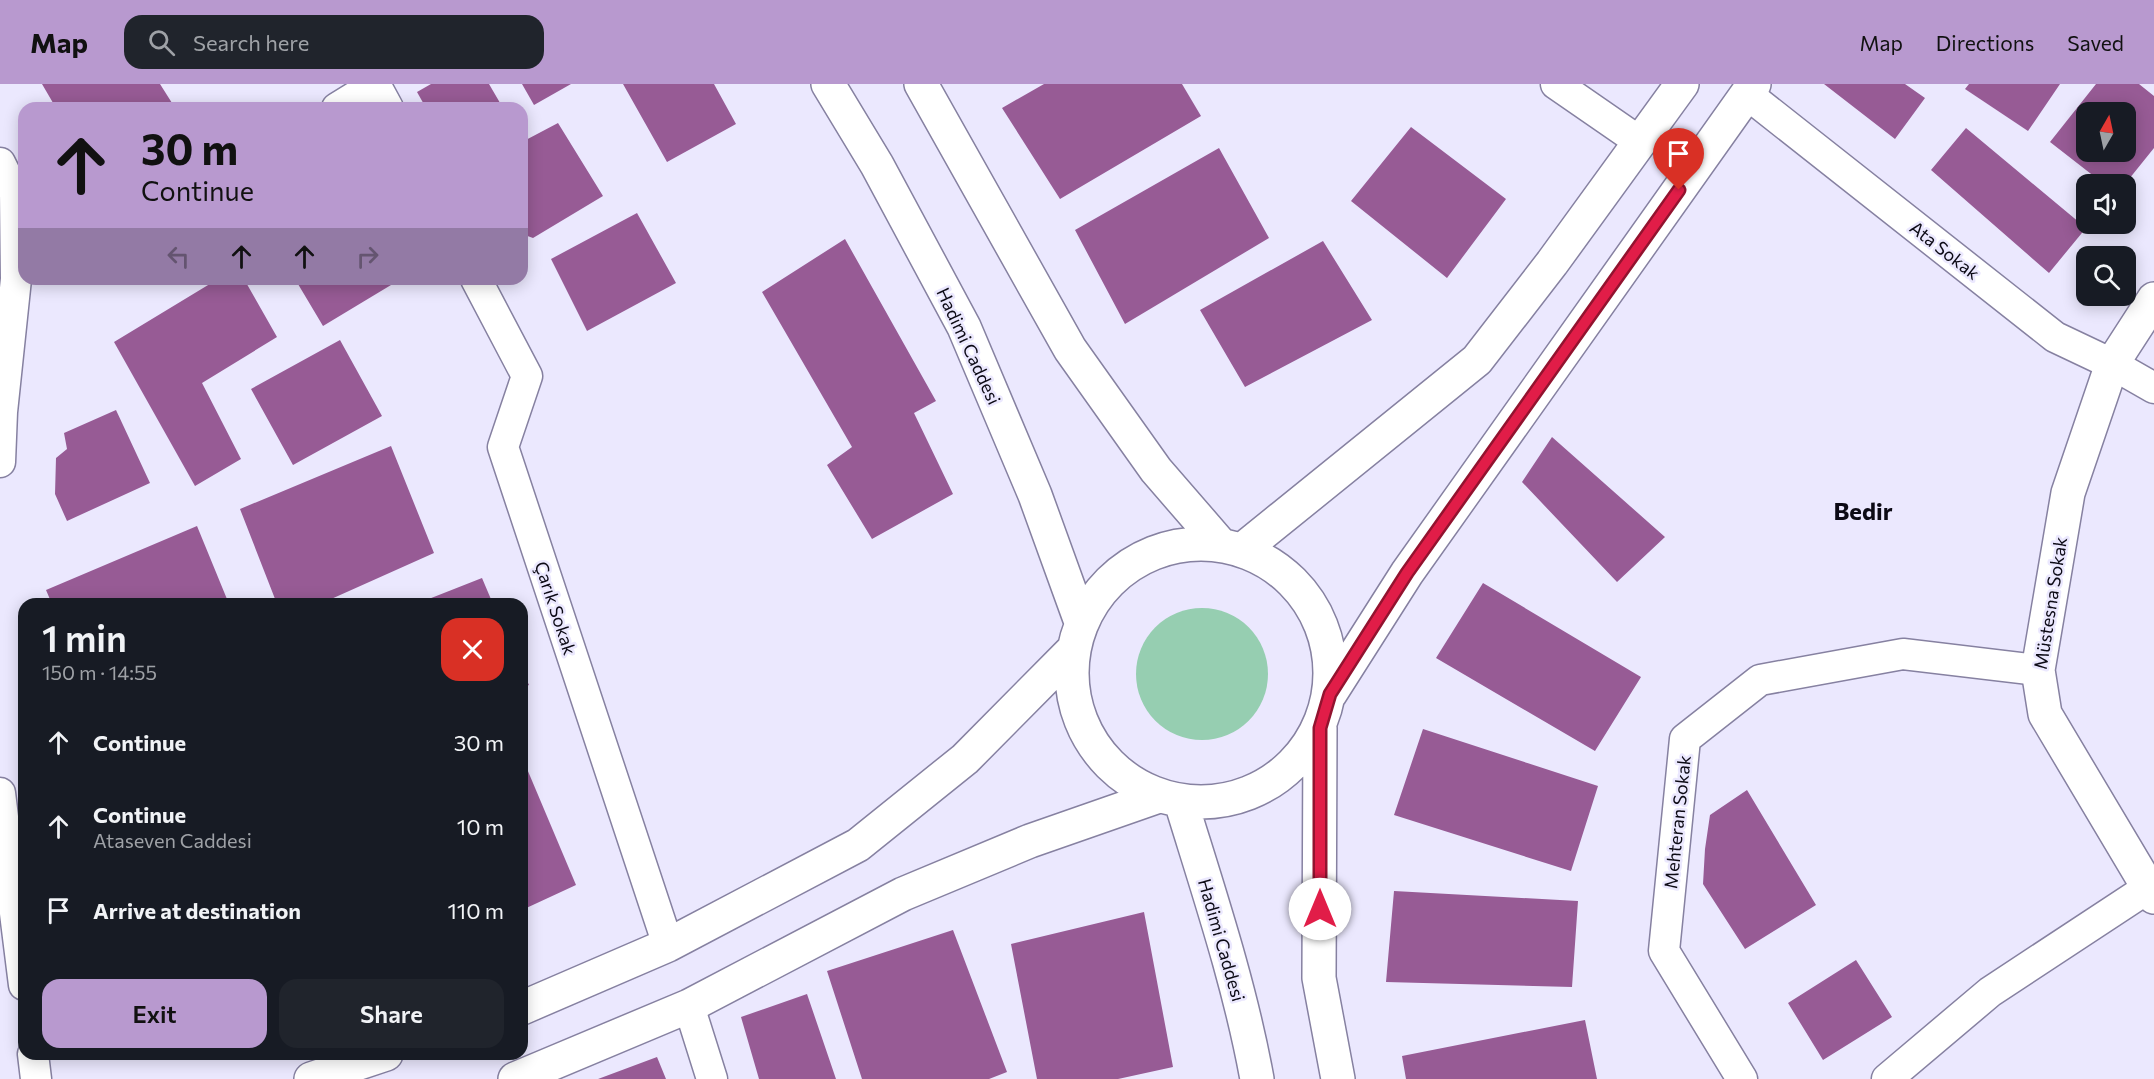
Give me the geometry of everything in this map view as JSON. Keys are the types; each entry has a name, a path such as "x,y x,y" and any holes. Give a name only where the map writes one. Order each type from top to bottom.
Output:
{"main road":[{"name":"Hadimi Caddesi","path":"828,84 877,165 964,327 1035,495 1077,636"},
{"path":"921,84 1070,349 1156,470 1232,548"},
{"path":"1232,548 1477,360 1552,263 1682,84"},
{"path":"1330,694 1407,573 1751,89"},
{"name":"Müstesna Sokak","path":"2151,893 2045,714 2038,670 2068,493 2112,364 2154,299"},
{"path":"528,1005 668,945 858,845 965,759 1077,636 1104,586 1138,559 1179,545 1232,548 1275,567 1302,591 1321,622 1331,657 1330,694 1320,728 1319,978 1338,1079"},
{"path":"1077,636 1071,681 1079,718 1097,752 1125,779 1170,799"},
{"path":"515,1079 689,1006 903,894 1030,841 1170,799 1225,801 1266,786 1300,758 1320,728"},
{"name":"Hadimi Caddesi","path":"1170,799 1215,911 1250,1040 1257,1079"},
{"path":"311,1079 368,1060"}],"street":[{"path":"347,102 376,84 385,102"},
{"path":"1556,84 1640,142"},
{"name":"Ata Sokak","path":"1751,89 2055,337 2112,364 2154,388"},
{"path":"0,163 15,193 13,278 0,462"},
{"name":"Çarık Sokak","path":"479,285 527,376 502,447 668,945"},
{"name":"Mehteran Sokak","path":"1742,1079 1664,951 1685,739 1760,680 1903,654 2038,670"},
{"path":"0,793 18,937"},
{"path":"1887,1079 1990,992 2151,893"},
{"path":"689,1006 712,1079"},
{"path":"34,1060 36,1079"}],"green space":[{"path":"1202,608 1227,613 1249,627 1263,649 1268,674 1263,699 1249,721 1227,735 1202,740 1177,735 1155,721 1141,699 1136,674 1141,649 1155,627 1177,613"}],"building":[{"path":"42,84 160,84 171,102 52,102"},
{"path":"431,84 489,84 500,102 423,102 417,92"},
{"path":"522,84 571,84 534,105"},
{"path":"623,84 714,84 736,124 667,162"},
{"path":"1044,84 1182,84 1201,116 1060,199 1002,108"},
{"path":"1824,84 1905,84 1925,98 1895,139"},
{"path":"1969,84 2060,84 2028,131 1965,89"},
{"path":"2096,84 2139,84 2154,96 2154,148 2133,174 2091,174 2050,142 2076,109 2076,162 2136,162 2136,102 2082,102"},
{"path":"558,123 603,196 533,238 528,236 528,139"},
{"path":"1411,127 1506,199 1447,278 1351,201"},
{"path":"1966,128 2076,220 2076,234 2081,234 2049,273 1931,170"},
{"path":"1219,148 1269,238 1125,324 1075,230"},
{"path":"637,213 676,283 587,331 551,259"},
{"path":"845,239 936,401 914,413 953,494 872,539 827,465 852,447 762,292"},
{"path":"1323,241 1372,320 1245,387 1200,310"},
{"path":"208,285 247,285 277,337 202,383 241,459 195,486 114,342"},
{"path":"299,285 391,285 323,326"},
{"path":"340,340 382,416 293,465 251,389"},
{"path":"116,410 150,483 67,521 55,494 56,458 67,449 64,433"},
{"path":"1552,437 1665,537 1617,582 1522,482"},
{"path":"391,446 434,553 333,598 275,598 240,509"},
{"path":"197,526 227,598 49,598 46,590"},
{"path":"482,578 490,598 431,598"},
{"path":"1483,583 1641,677 1595,751 1436,658"},
{"path":"1423,729 1598,786 1571,871 1394,815"},
{"path":"528,771 576,885 528,907"},
{"path":"1747,790 1816,905 1745,949 1703,884 1710,815"},
{"path":"1394,891 1578,901 1572,987 1386,982"},
{"path":"1144,912 1173,1067 1118,1079 1037,1079 1011,944"},
{"path":"953,930 1007,1072 989,1079 862,1079 827,971"},
{"path":"1856,960 1892,1017 1823,1060 1788,1003"},
{"path":"807,994 836,1079 759,1079 741,1017"},
{"path":"1585,1020 1597,1079 1406,1079 1402,1056"},
{"path":"657,1057 666,1079 598,1079"}],"district":[{"name":"Bedir","path":"1863,510"}],"route":[{"path":"1320,909 1320,728 1330,694 1407,573 1679,190"}]}
